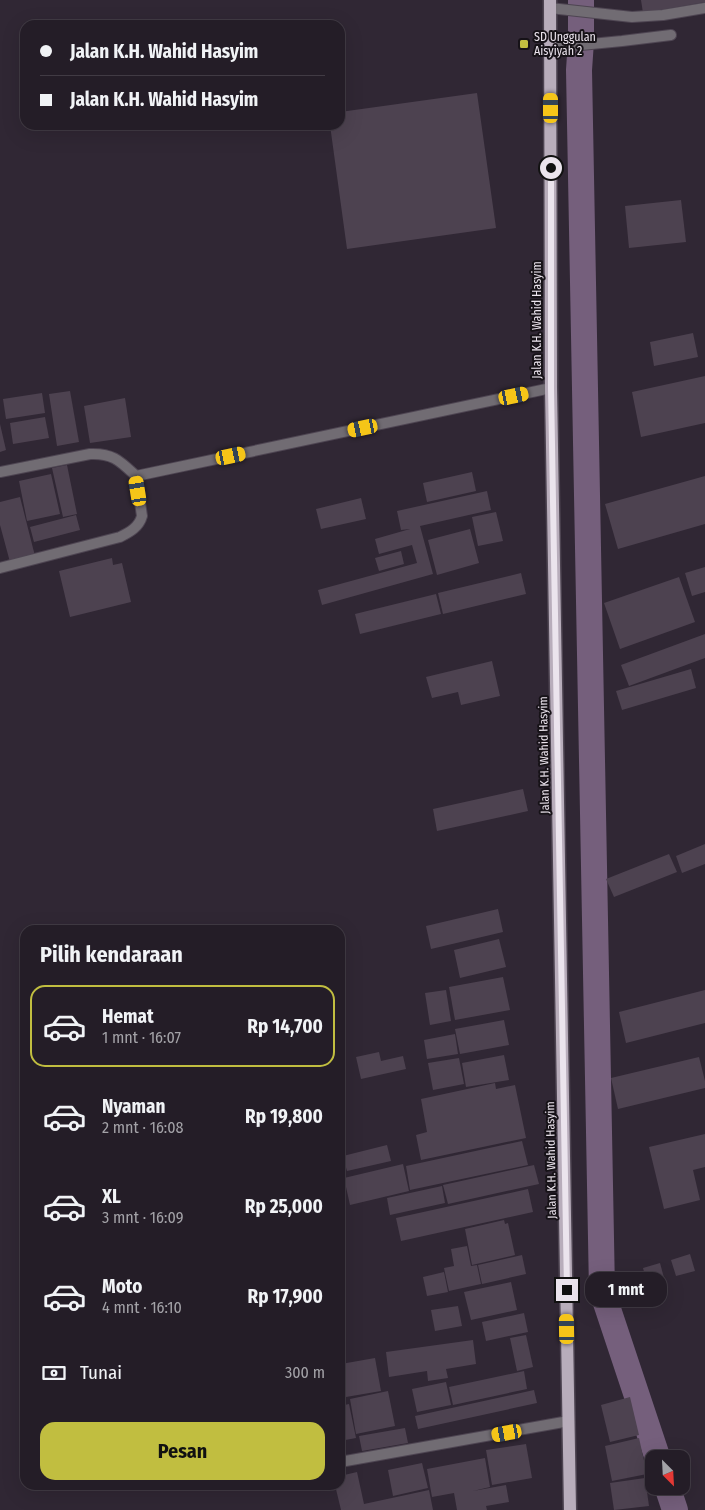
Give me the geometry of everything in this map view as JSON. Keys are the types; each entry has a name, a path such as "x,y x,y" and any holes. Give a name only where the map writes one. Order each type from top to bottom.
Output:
{"main road":[{"name":"Jalan K.H. Wahid Hasyim","path":"550,4 551,388 570,1510"}],"street":[{"path":"550,4 578,11 632,17 663,15 705,8"},
{"path":"550,48 671,35"},
{"path":"136,476 551,388"},
{"path":"0,472 90,454 107,454 114,457 136,476 142,516 140,522 128,534 120,537 0,568"},
{"path":"345,1461 569,1422"}],"building":[{"path":"641,0 705,0 705,2 643,13"},
{"path":"477,93 496,228 347,249 331,130 345,130 345,111"},
{"path":"681,200 686,242 629,248 625,206"},
{"path":"693,333 698,357 654,366 650,342"},
{"path":"705,376 705,423 641,437 632,392"},
{"path":"70,391 79,442 57,446 49,394"},
{"path":"42,393 45,413 6,419 3,399"},
{"path":"125,398 131,437 90,443 84,406"},
{"path":"45,417 49,438 13,444 10,423"},
{"path":"0,424 6,450 0,452"},
{"path":"67,465 77,514 63,517 52,468"},
{"path":"472,472 476,491 427,502 423,483"},
{"path":"51,474 60,514 27,521 19,481"},
{"path":"705,476 705,524 618,549 605,504"},
{"path":"487,491 491,510 420,526 433,574 322,605 318,590 417,563 412,545 379,554 375,539 410,529 401,530 397,511"},
{"path":"20,497 35,556 10,562 0,525 0,502"},
{"path":"361,498 366,519 321,529 316,509"},
{"path":"496,512 503,541 478,546 472,517"},
{"path":"76,515 80,530 34,542 30,527"},
{"path":"470,529 479,563 437,575 428,540"},
{"path":"401,551 404,564 379,571 375,558"},
{"path":"112,558 113,565 122,563 131,602 70,617 59,571"},
{"path":"705,567 705,592 692,596 685,573"},
{"path":"521,573 526,594 443,614 438,593"},
{"path":"679,577 695,622 620,649 604,603"},
{"path":"436,594 441,614 360,634 355,614"},
{"path":"705,634 705,658 629,686 621,665"},
{"path":"492,661 500,696 461,705 458,692 432,698 426,677"},
{"path":"691,669 696,688 622,710 616,691"},
{"path":"523,789 528,811 437,831 433,809"},
{"path":"705,844 705,864 682,873 676,856"},
{"path":"669,854 677,872 614,897 606,879"},
{"path":"498,909 503,932 431,949 426,926"},
{"path":"499,939 506,967 460,978 454,950"},
{"path":"503,977 510,1010 455,1020 449,987"},
{"path":"446,990 451,1021 430,1025 425,993"},
{"path":"705,990 705,1023 626,1043 619,1012"},
{"path":"504,1020 509,1045 460,1054 455,1029"},
{"path":"455,1034 458,1054 427,1059 424,1040"},
{"path":"379,1052 381,1061 403,1056 406,1069 361,1079 356,1057"},
{"path":"504,1055 509,1080 466,1087 462,1063"},
{"path":"699,1057 705,1088 618,1109 611,1078"},
{"path":"459,1058 464,1084 433,1090 428,1063"},
{"path":"495,1083 496,1089 515,1085 526,1138 421,1160 416,1135 427,1132 421,1099"},
{"path":"705,1134 705,1167 693,1170 700,1200 664,1209 649,1147"},
{"path":"522,1141 528,1165 410,1190 406,1166"},
{"path":"387,1145 391,1161 347,1171 345,1156"},
{"path":"403,1164 409,1191 350,1205 345,1178"},
{"path":"534,1165 539,1184 448,1204 443,1185"},
{"path":"442,1186 445,1203 390,1215 387,1198"},
{"path":"528,1189 533,1212 401,1241 396,1218"},
{"path":"504,1220 505,1224 508,1223 515,1255 472,1265 465,1229"},
{"path":"467,1246 471,1266 477,1265 481,1284 449,1291 444,1268 454,1266 451,1249"},
{"path":"690,1254 695,1271 676,1276 671,1260"},
{"path":"522,1255 526,1274 482,1284 478,1265"},
{"path":"660,1263 667,1289 650,1294 643,1268"},
{"path":"444,1272 448,1292 427,1296 423,1277"},
{"path":"511,1282 517,1310 471,1320 464,1292"},
{"path":"458,1306 462,1326 435,1331 431,1310"},
{"path":"524,1313 528,1332 486,1341 482,1322"},
{"path":"526,1335 533,1367 517,1371 510,1338"},
{"path":"473,1340 476,1364 446,1369 448,1378 428,1381 427,1371 389,1377 386,1352"},
{"path":"375,1358 381,1391 346,1397 345,1363"},
{"path":"524,1371 527,1389 453,1405 449,1387"},
{"path":"446,1382 451,1405 417,1412 412,1389"},
{"path":"534,1390 537,1403 418,1429 415,1416"},
{"path":"388,1391 395,1426 356,1434 350,1399"},
{"path":"630,1397 639,1435 610,1442 601,1405"},
{"path":"349,1404 356,1438 345,1440 345,1405"},
{"path":"405,1428 408,1443 362,1451 359,1436"},
{"path":"639,1438 645,1465 645,1474 612,1481 605,1446"},
{"path":"526,1444 532,1478 492,1485 486,1450"},
{"path":"485,1458 490,1487 473,1491 506,1485 509,1502 486,1506 487,1510 457,1510 454,1493 432,1497 427,1469"},
{"path":"422,1463 428,1488 393,1496 388,1470"},
{"path":"357,1472 364,1504 429,1490 433,1510 341,1510 336,1490 345,1490 345,1475"},
{"path":"645,1478 645,1495 647,1495 649,1506 614,1510 610,1483"}],"waterway":[{"path":"581,0 579,70 602,1291 655,1450"},
{"path":"670,1495 675,1510"}],"place":[{"name":"SD Unggulan Aisyiyah 2","path":"524,44"}],"route":[{"path":"551,168 551,388 567,1290"}]}
